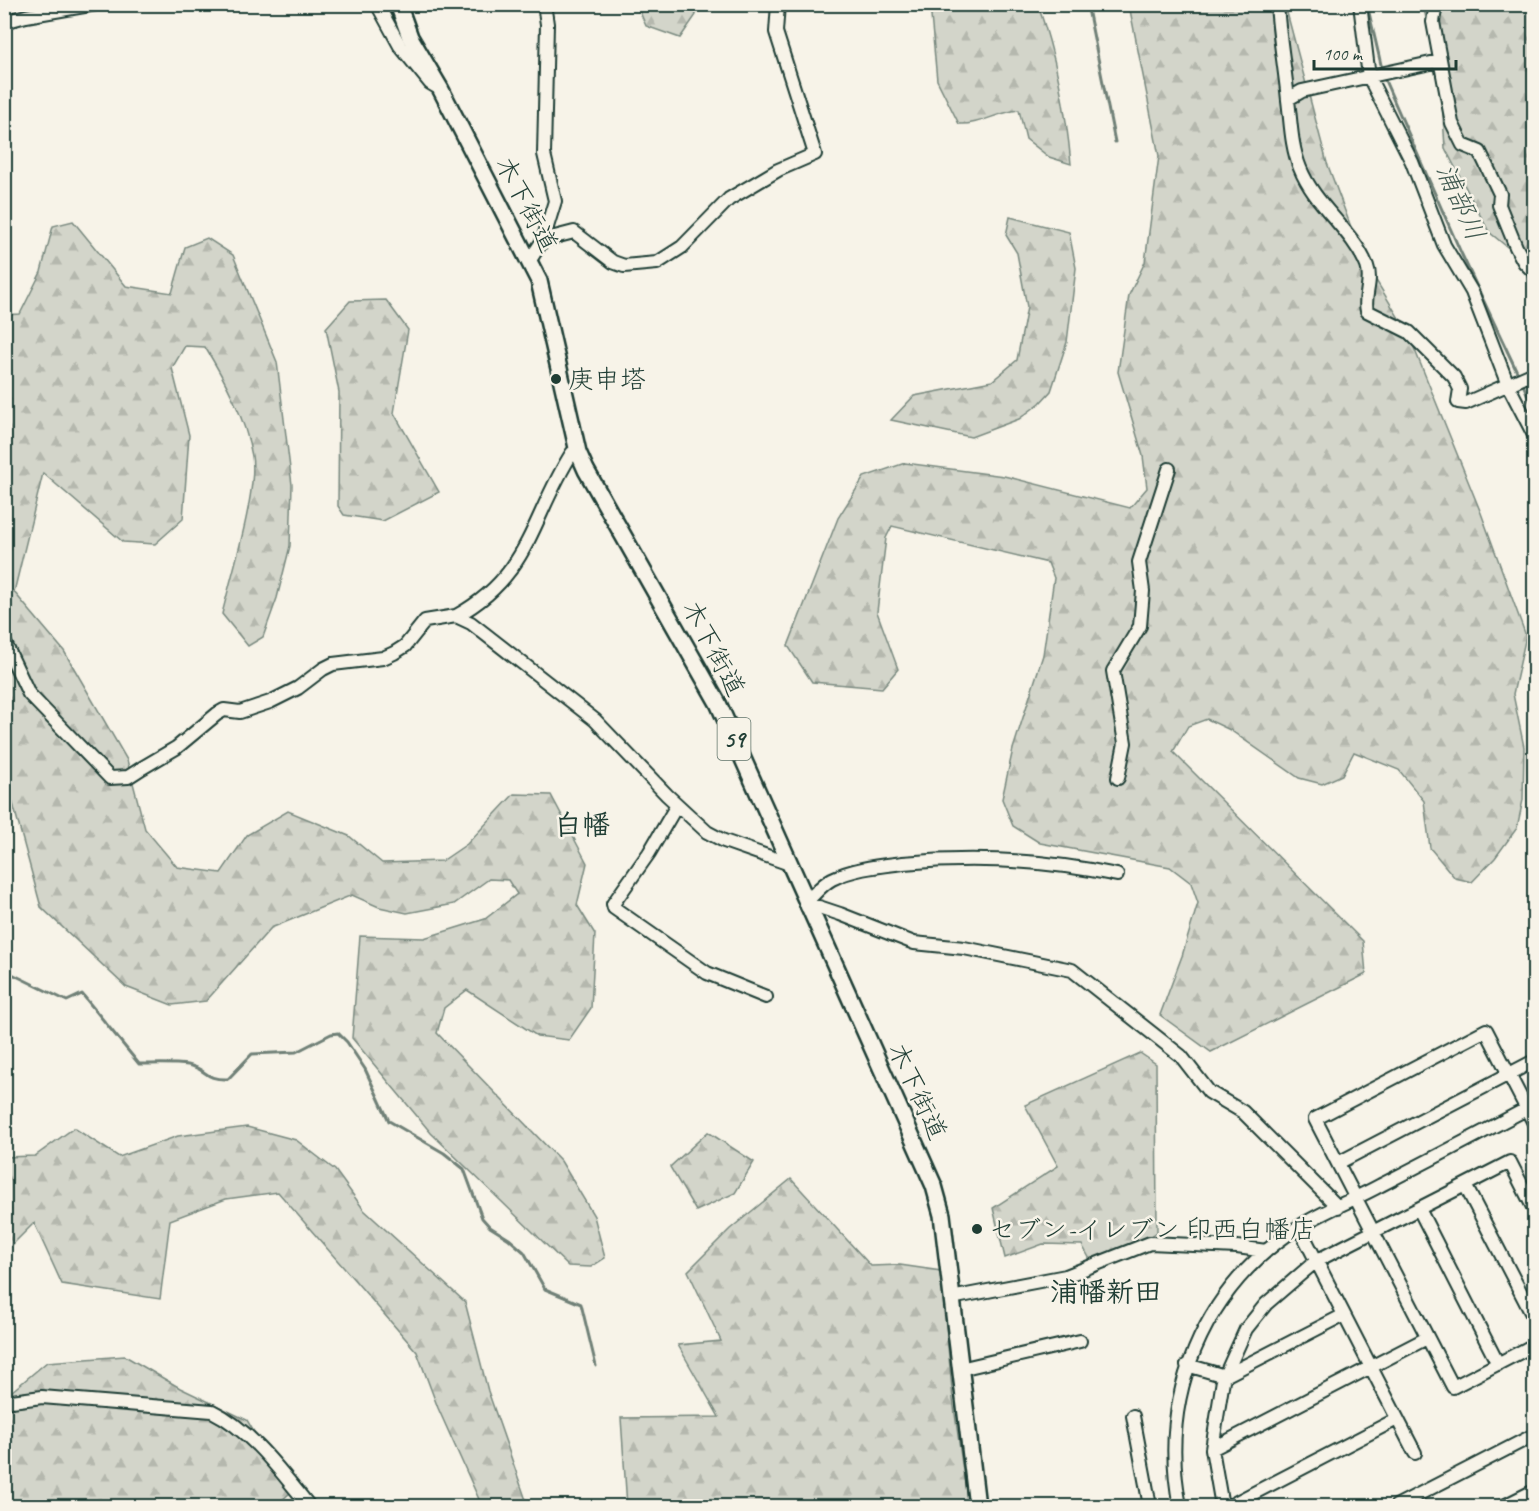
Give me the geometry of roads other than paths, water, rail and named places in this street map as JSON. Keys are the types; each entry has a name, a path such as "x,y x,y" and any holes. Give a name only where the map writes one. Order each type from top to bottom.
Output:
{"main road":[{"name":"木下街道","path":"398,4 410,37 440,88 539,281 578,452 718,703 787,863 934,1186 942,1215 977,1506"}],"street":[{"path":"4,22 96,4"},
{"path":"377,4 400,46 430,83 440,88"},
{"path":"530,260 543,240 555,201 544,154 547,24 544,4"},
{"path":"543,240 574,232 613,262 624,266 657,263 682,247 729,199 778,170 815,154 776,32 778,4"},
{"path":"1277,4 1292,138 1300,168 1315,195 1352,240 1366,264 1371,278 1365,304 1367,311 1409,332 1454,377 1460,389 1458,402 1466,403 1534,373"},
{"path":"1360,4 1369,77 1412,162 1444,245 1472,292 1508,385 1534,435"},
{"path":"1436,4 1433,22 1456,136 1463,145 1480,152 1500,194 1499,205 1516,247 1524,262 1534,272"},
{"path":"1288,99 1302,91 1440,61"},
{"path":"4,641 29,694 104,773 118,778 128,777 176,748 224,710 240,712 270,702 298,688 333,664 389,656 405,645 425,621 456,616 472,608 507,577 534,535 563,466 572,453 578,452"},
{"path":"1118,778 1125,743 1113,672 1140,626 1143,591 1139,562 1169,469"},
{"path":"456,616 471,623 595,720 677,805 707,832 724,841 787,863"},
{"path":"677,805 649,853 613,904 614,908 707,973 766,997"},
{"path":"806,905 830,880 849,872 922,861 986,859 1045,862 1117,875"},
{"path":"806,905 840,914 914,943 964,948 1072,970 1181,1056 1209,1092 1243,1112 1338,1207"},
{"path":"1534,1123 1531,1107 1509,1075 1486,1030 1315,1119 1453,1387 1534,1345"},
{"path":"1338,1163 1534,1062"},
{"path":"1180,1506 1176,1484 1174,1428 1187,1365 1214,1310 1232,1284 1266,1251 1299,1227 1531,1107"},
{"path":"1222,1506 1212,1449 1225,1376 1246,1329 1266,1304 1317,1261 1510,1162 1534,1209"},
{"path":"1465,1185 1534,1318"},
{"path":"1419,1209 1498,1364"},
{"path":"1299,1227 1415,1453"},
{"path":"951,1298 1066,1276 1150,1243 1237,1247 1266,1251"},
{"path":"1187,1365 1225,1376 1344,1315"},
{"path":"1212,1449 1427,1338"},
{"path":"960,1369 1080,1341"},
{"path":"4,1402 42,1397 212,1411 225,1418 260,1450 309,1506"},
{"path":"1133,1416 1150,1506"},
{"path":"1229,1506 1397,1419"},
{"path":"1402,1505 1534,1435"},
{"path":"1504,1506 1534,1491"}],"waterway":[{"path":"1087,4 1115,142"},
{"name":"浦部川","path":"1367,4 1382,69"},
{"name":"浦部川","path":"1383,76 1462,255 1519,376"},
{"name":"浦部川","path":"1522,382 1534,410"},
{"path":"4,970 67,1001 82,994 139,1064 188,1065 214,1078 228,1079 252,1054 296,1052 331,1034 338,1033 347,1042 365,1069 389,1121 444,1153 464,1169 482,1218 490,1227 524,1252 545,1289 581,1304 596,1366"}],"place":[{"name":"庚申塔","path":"556,379"},
{"name":"セブン-イレブン 印西白幡店","path":"977,1229"}],"district":[{"name":"白幡","path":"582,824"},
{"name":"浦幡新田","path":"1106,1291"}]}
